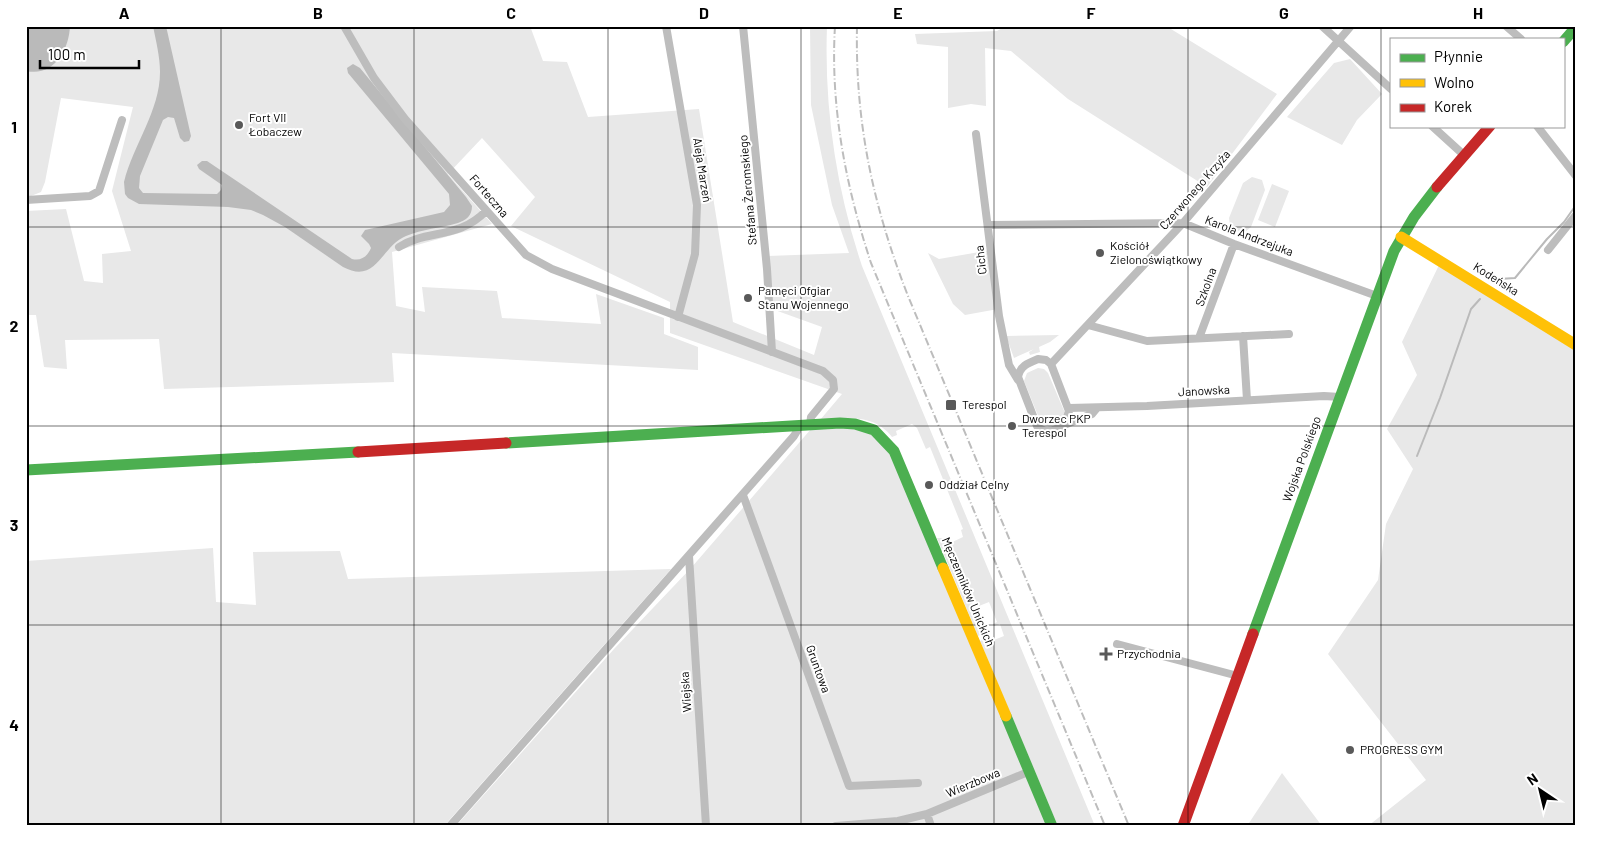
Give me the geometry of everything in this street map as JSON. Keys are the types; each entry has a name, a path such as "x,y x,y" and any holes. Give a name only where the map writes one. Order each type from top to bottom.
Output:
{"main road":[{"path":"1564,41 1576,27"},
{"name":"Wojska Polskiego","path":"1183,826 1377,296 1401,237 1416,213 1488,128"},
{"name":"Kodeńska","path":"1401,237 1576,345"},
{"name":"Męczenników Unickich","path":"26,470 840,423 862,425 879,434 894,451 1052,826"}],"street":[{"name":"Forteczna","path":"344,26 374,78 405,119 526,255 552,270 822,370 832,380 834,389 811,417 813,425"},
{"name":"Aleja Marzeń","path":"666,26 697,205 695,254 674,316"},
{"name":"Stefana Żeromskiego","path":"743,26 772,352"},
{"path":"1322,26 1390,88"},
{"name":"Czerwonego Krzyża","path":"1050,364 1183,222 1351,26"},
{"path":"1506,26 1520,38"},
{"path":"26,200 90,196 99,191 122,120"},
{"path":"1434,128 1465,156"},
{"path":"1539,128 1576,176"},
{"name":"Cicha","path":"976,134 999,316 1009,365 1018,380 1039,428 1043,431 1048,431 1090,415 1097,408"},
{"path":"399,247 407,242 450,233 470,225 486,211"},
{"path":"1548,250 1576,215"},
{"name":"Karola Andrzejuka","path":"988,225 1183,222 1234,244 1377,296"},
{"name":"Szkolna","path":"1199,338 1234,244"},
{"path":"1088,325 1148,341 1289,334"},
{"path":"1244,336 1248,400"},
{"path":"1018,380 1019,371 1026,364 1042,359 1050,364 1069,408 1068,418 1062,426"},
{"name":"Janowska","path":"1069,408 1324,396 1340,397"},
{"path":"450,826 743,495 798,431 798,426"},
{"name":"Gruntowa","path":"743,495 849,786 918,783"},
{"name":"Wiejska","path":"689,556 706,826"},
{"path":"1117,644 1238,676"},
{"name":"Wierzbowa","path":"836,826 898,821 927,814 1028,772"},
{"path":"927,814 931,826"}],"shaded area":[{"path":"26,26 530,26 543,61 567,62 588,117 699,109 733,322 814,355 822,327 772,309 768,256 849,253 832,205 811,105 810,26 827,26 828,87 834,148 845,207 862,266 1095,826 1058,826 980,641 985,639 989,642 1004,636 1000,624 994,626 993,624 997,622 989,602 974,608 983,630 979,631 980,635 978,636 937,538 942,538 946,545 963,537 961,530 963,529 930,447 926,449 917,428 912,424 896,431 897,435 892,437 885,429 868,421 849,418 820,420 842,394 670,333 670,302 511,226 535,197 482,138 448,174 492,224 392,252 396,306 425,312 422,287 497,291 502,318 601,324 596,294 664,318 664,334 698,347 698,370 392,353 394,382 164,389 159,339 65,340 67,369 44,367 36,315 26,315 26,211 66,209 84,281 103,283 102,254 131,251 112,191 133,107 61,98 45,182 41,192 26,198"},
{"path":"26,26 70,26 67,44 63,52 52,66 45,70 36,72 26,71"},
{"path":"153,26 166,26 191,136 189,141 184,142 180,138 174,118 168,117 163,120 140,176 139,188 143,193 217,194 221,190 222,185 199,169 197,165 202,161 207,161 352,259 363,258 371,248 361,236 365,230 444,212 450,205 449,194 348,73 347,68 353,64 360,68 466,197 472,206 470,215 458,223 406,236 390,248 371,268 364,271 354,271 343,267 285,227 251,210 228,207 139,204 128,198 125,194 124,182 133,155 151,114 159,86 158,49"},
{"path":"1006,26 1166,26 1277,94 1207,187 1068,99 1011,51 985,48 986,106 971,104 948,108 948,47 917,44 915,34 997,31"},
{"path":"1350,59 1382,94 1357,120 1342,145 1287,117 1334,63"},
{"path":"1252,177 1262,180 1265,190 1251,227 1245,232 1236,231 1230,226 1229,218 1243,183"},
{"path":"1272,184 1289,191 1275,227 1258,220"},
{"path":"991,250 998,309 965,315 953,304 928,253 939,259"},
{"path":"1439,265 1576,351 1576,826 1368,826 1426,780 1328,654 1378,580 1386,524 1413,469 1387,429 1417,375 1402,342"},
{"path":"1059,335 1039,347 1040,352 1030,355 1029,352 1034,349 1014,358 1006,336"},
{"path":"1038,368 1044,369 1048,373 1065,413 1064,419 1060,423 1049,427 1041,423 1024,381 1027,373"},
{"path":"848,427 868,431 888,448 1047,826 456,826 614,649 691,568 811,429"},
{"path":"213,548 216,602 256,605 253,552 340,551 348,579 671,569 444,826 26,826 26,561"},
{"path":"1282,773 1322,826 1247,826"}],"waterway":[{"path":"1494,281 1515,278 1547,239 1564,222 1576,205"},
{"path":"1417,456 1440,398 1471,309 1480,299"}],"railway":[{"path":"835,26 835,87 842,146 854,205 871,263 1105,826"},
{"path":"857,26 857,62 863,130 876,197 896,263 908,296 1129,826"}],"traffic: fast":[{"path":"1564,41 1576,27"},
{"path":"1253,634 1394,251 1414,217 1437,187"},
{"path":"506,443 840,423 855,424 874,430 894,451 943,568"},
{"path":"26,470 358,452"},
{"path":"1006,716 1052,826"}],"traffic: slow":[{"path":"1401,237 1576,345"},
{"path":"943,568 1006,716"}],"traffic: jam":[{"path":"1437,187 1488,128"},
{"path":"358,452 506,443"},
{"path":"1183,826 1253,634"}],"place":[{"name":"Fort VII Łobaczew","path":"239,125"},
{"name":"Kościół Zielonoświątkowy","path":"1100,253"},
{"name":"Pamęci Ofgiar Stanu Wojennego","path":"748,298"},
{"name":"Terespol","path":"951,405"},
{"name":"Dworzec PKP Terespol","path":"1012,426"},
{"name":"Oddział Celny","path":"929,485"},
{"name":"Przychodnia","path":"1106,654"},
{"name":"PROGRESS GYM","path":"1350,750"}]}
